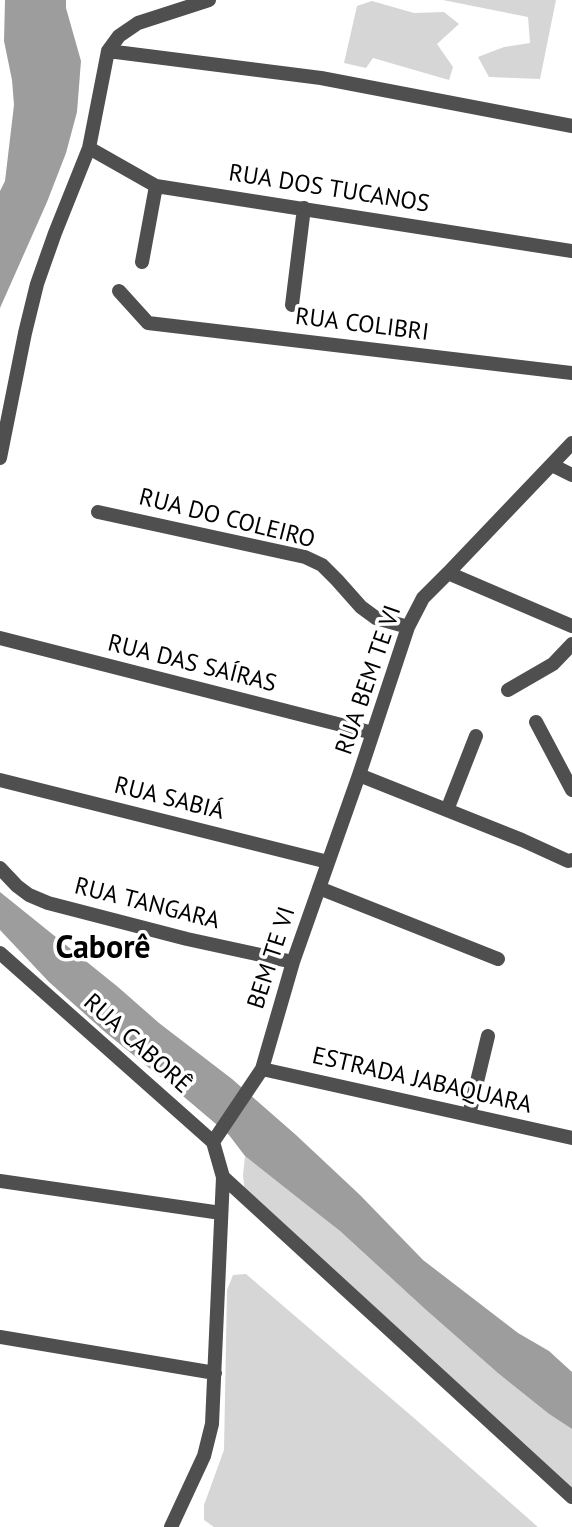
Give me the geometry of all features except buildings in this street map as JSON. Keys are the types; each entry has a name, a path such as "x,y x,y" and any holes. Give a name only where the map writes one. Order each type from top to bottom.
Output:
{"street":[{"path":"0,458 37,284 89,148 108,51 119,36 138,23 209,0"},
{"path":"108,51 321,78 572,126"},
{"name":"RUA DOS TUCANOS","path":"89,148 156,186 572,251"},
{"path":"142,262 156,186"},
{"path":"292,305 304,208"},
{"name":"RUA COLIBRI","path":"119,291 148,323 572,373"},
{"name":"RUA BEM TE VI","path":"328,862 408,627 423,597 572,443"},
{"path":"552,465 572,475"},
{"name":"RUA DO COLEIRO","path":"98,512 305,557 322,565 361,607 376,618 408,627"},
{"path":"448,573 572,626"},
{"name":"RUA DAS SAÍRAS","path":"0,638 373,733"},
{"path":"508,690 553,664 572,644"},
{"path":"536,722 572,790"},
{"path":"447,810 476,736"},
{"path":"359,775 570,860"},
{"name":"RUA SABIÁ","path":"0,780 328,862"},
{"name":"BEM TE VI","path":"213,1142 262,1069 293,962 328,862"},
{"name":"RUA TANGARA","path":"0,868 29,895 48,903 187,939 293,962"},
{"path":"319,888 498,959"},
{"name":"RUA CABORÊ","path":"0,953 213,1142"},
{"path":"469,1115 488,1036"},
{"name":"ESTRADA JABAQUARA","path":"262,1069 572,1138"},
{"path":"171,1527 195,1477 212,1424 223,1177 213,1142"},
{"path":"223,1177 572,1497"},
{"path":"0,1181 221,1213"},
{"path":"0,1336 215,1373"}],"shaded area":[{"path":"5,0 66,0 81,61 77,112 66,153 0,308 0,191 5,181 14,105 4,41"},
{"path":"443,0 556,0 540,79 489,77 478,57 504,47 530,43 528,17"},
{"path":"372,1 414,13 444,12 459,24 437,44 453,67 449,80 373,58 366,68 344,63 357,6"},
{"path":"0,892 159,1023 232,1079 360,1195 423,1260 518,1333 549,1351 572,1372 572,1429 499,1374 340,1231 245,1156 229,1135 49,982 0,930"},
{"path":"245,1156 340,1231 499,1374 572,1429 572,1493 245,1195"},
{"path":"246,1274 538,1527 214,1527 204,1520 204,1505 224,1450 227,1290 233,1275"}],"district":[{"name":"Caborê","path":"103,949"}]}
